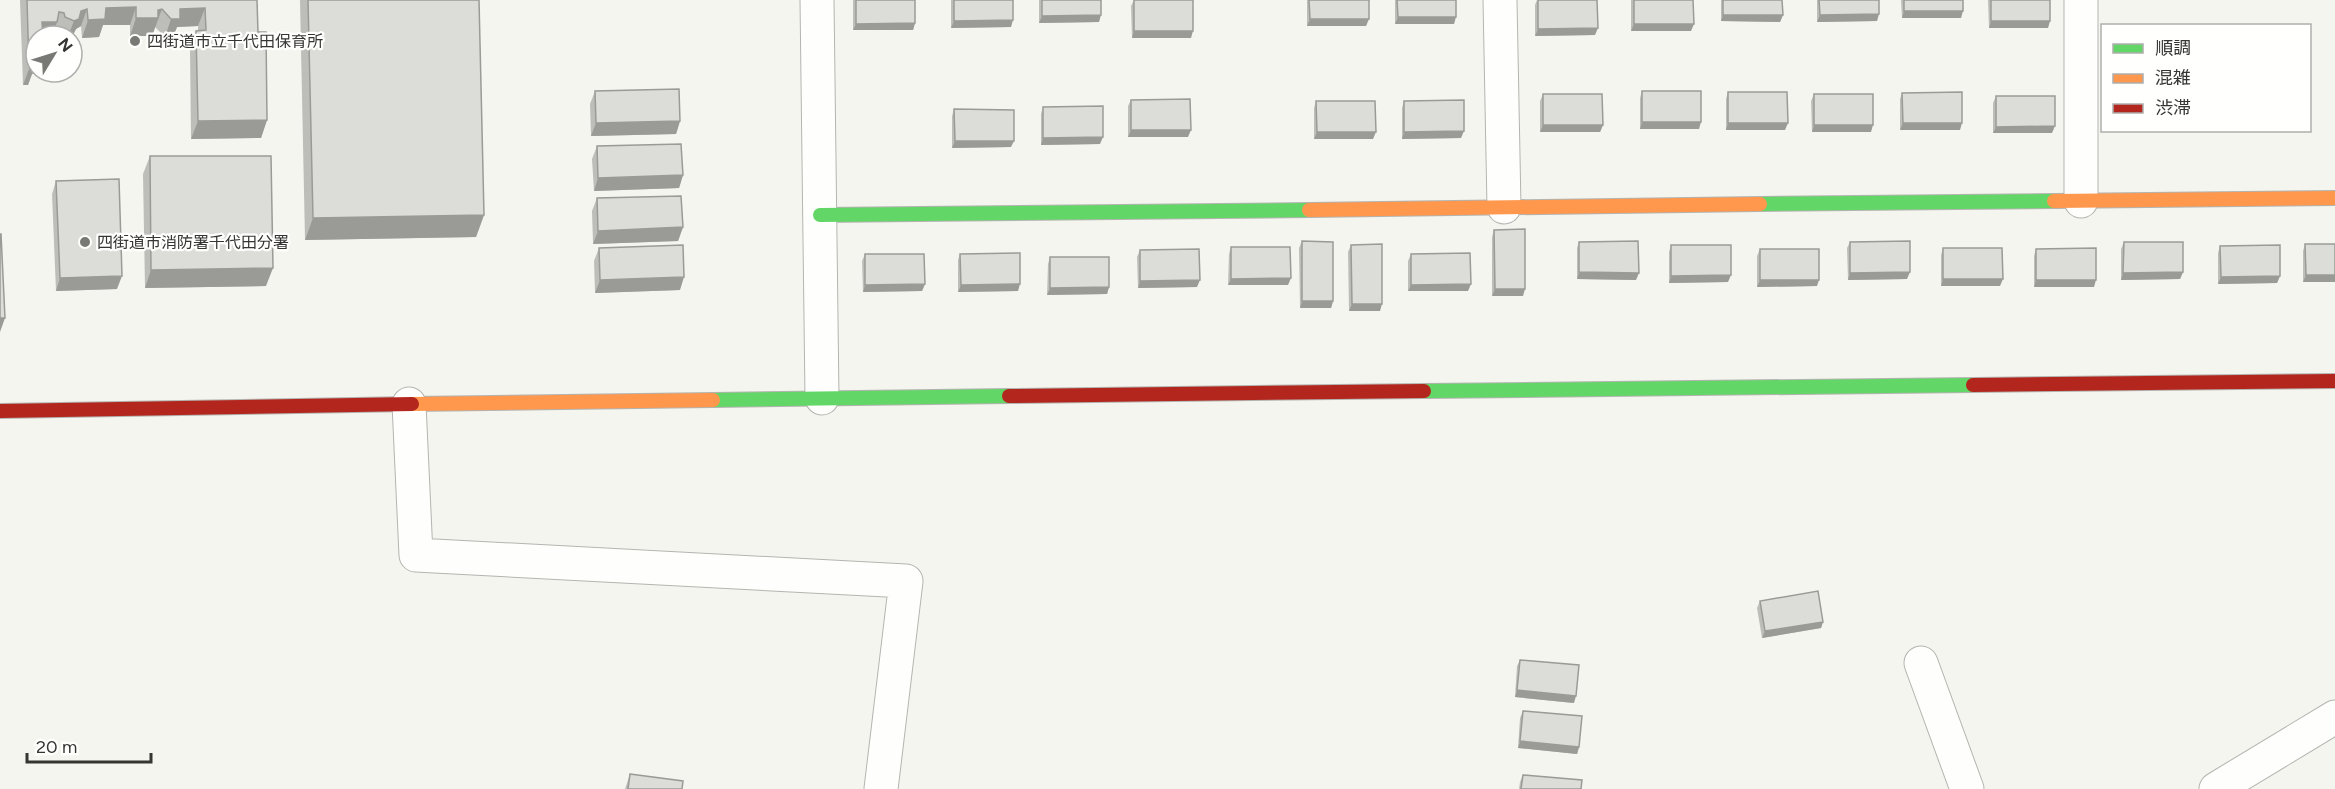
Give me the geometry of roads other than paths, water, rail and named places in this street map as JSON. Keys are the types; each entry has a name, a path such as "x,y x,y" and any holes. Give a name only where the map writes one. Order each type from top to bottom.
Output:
{"street":[{"path":"817,0 822,398"},
{"path":"1500,0 1504,207"},
{"path":"2081,0 2081,201"},
{"path":"820,215 2335,198"},
{"path":"0,411 822,398 2335,381"},
{"path":"409,404 416,555 906,581 881,789"},
{"path":"1921,663 1967,789"},
{"path":"2216,789 2335,717"}],"place":[{"name":"四街道市立千代田保育所","path":"135,41"},
{"name":"四街道市消防署千代田分署","path":"85,242"}]}
